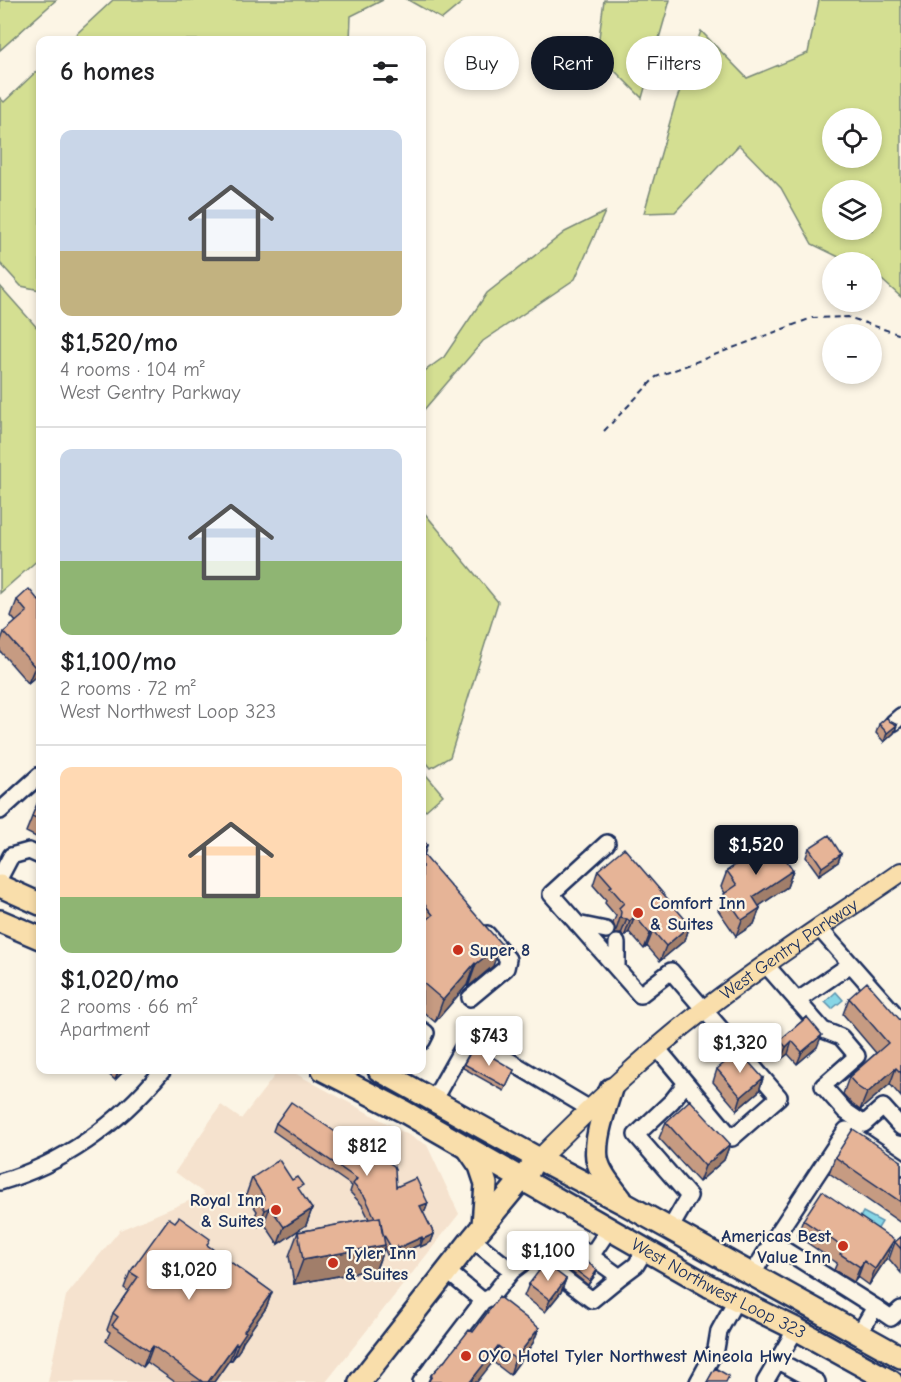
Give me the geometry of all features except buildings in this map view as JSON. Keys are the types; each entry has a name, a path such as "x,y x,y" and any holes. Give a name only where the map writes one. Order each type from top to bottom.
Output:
{"highway":[{"path":"0,886 36,902"},
{"path":"0,921 36,936"},
{"name":"West Northwest Loop 323","path":"331,1074 403,1111 709,1286 796,1329 892,1382"},
{"name":"West Northwest Loop 323","path":"402,1075 434,1099 538,1159 625,1204 901,1357"},
{"path":"611,1089 598,1137 597,1160 604,1175 625,1204"},
{"path":"467,1147 480,1166 486,1184 478,1232"},
{"name":"West Gentry Parkway","path":"360,1382 538,1159"}],"main road":[{"name":"West Gentry Parkway","path":"538,1159 611,1089 704,1010 901,872"}],"street":[{"path":"0,811 36,779"},
{"path":"607,843 551,894 640,995 670,970 779,1097 732,1138 657,1048"},
{"path":"0,876 11,856 29,851 36,854"},
{"path":"470,998 506,968 508,959 479,924"},
{"path":"578,924 606,930"},
{"path":"819,928 901,1021"},
{"path":"617,943 617,969"},
{"path":"797,1001 851,964"},
{"path":"766,965 823,1030 841,1037 857,1056 823,1086 845,1111 864,1124 883,1107 901,1127"},
{"path":"434,1099 469,1037 590,1109"},
{"path":"0,1182 39,1168 81,1145 122,1113 160,1074"},
{"path":"670,1229 689,1196 636,1135 672,1101 686,1083"},
{"path":"752,1275 846,1130 901,1167"},
{"path":"591,1256 609,1229"},
{"path":"478,1232 512,1270"},
{"path":"772,1242 891,1318 901,1309"},
{"path":"421,1382 483,1301 491,1296 512,1270 545,1247 580,1248 620,1277"},
{"path":"533,1255 592,1300 636,1265 645,1250"},
{"path":"447,1271 483,1301"},
{"path":"698,1382 716,1349 719,1332 736,1300"},
{"path":"859,1334 875,1307"},
{"path":"765,1382 796,1329"},
{"path":"777,1360 817,1382"}],"path":[{"path":"604,431 656,377 813,318 848,317 901,335"}],"shaded area":[{"path":"276,1074 296,1074 427,1145 459,1214 326,1382 48,1382 66,1296 120,1230 205,1194 175,1172 221,1105 241,1119"}],"green space":[{"path":"0,0 56,0 0,50"},
{"path":"113,0 383,0 351,16 350,36 74,36"},
{"path":"408,0 465,0 442,19"},
{"path":"604,0 670,0 660,36 626,36 626,82 614,70 614,36 599,36"},
{"path":"819,0 901,0 901,297 882,280 882,252 828,252 812,244 781,188 739,145 675,212 644,213 680,90 722,90 722,52 747,78 808,53"},
{"path":"36,72 36,289 21,286 0,263 0,98 4,102"},
{"path":"634,90 644,90 642,98"},
{"path":"605,212 575,279 483,341 426,407 426,370 444,357 487,293 565,232"},
{"path":"0,286 36,326 36,562 0,593"},
{"path":"426,515 498,602 450,757 431,768 426,762"},
{"path":"426,775 443,795 426,810"}],"water":[{"path":"836,992 843,1000 832,1009 825,1002"},
{"path":"863,1212 882,1222 874,1235 858,1221"}],"place":[{"name":"Comfort Inn & Suites","path":"638,913"},
{"name":"Super 8","path":"458,950"},
{"name":"Royal Inn & Suites","path":"276,1210"},
{"name":"Americas Best Value Inn","path":"843,1246"},
{"name":"Tyler Inn & Suites","path":"333,1263"},
{"name":"OYO Hotel Tyler Northwest Mineola Hwy","path":"466,1356"}]}
